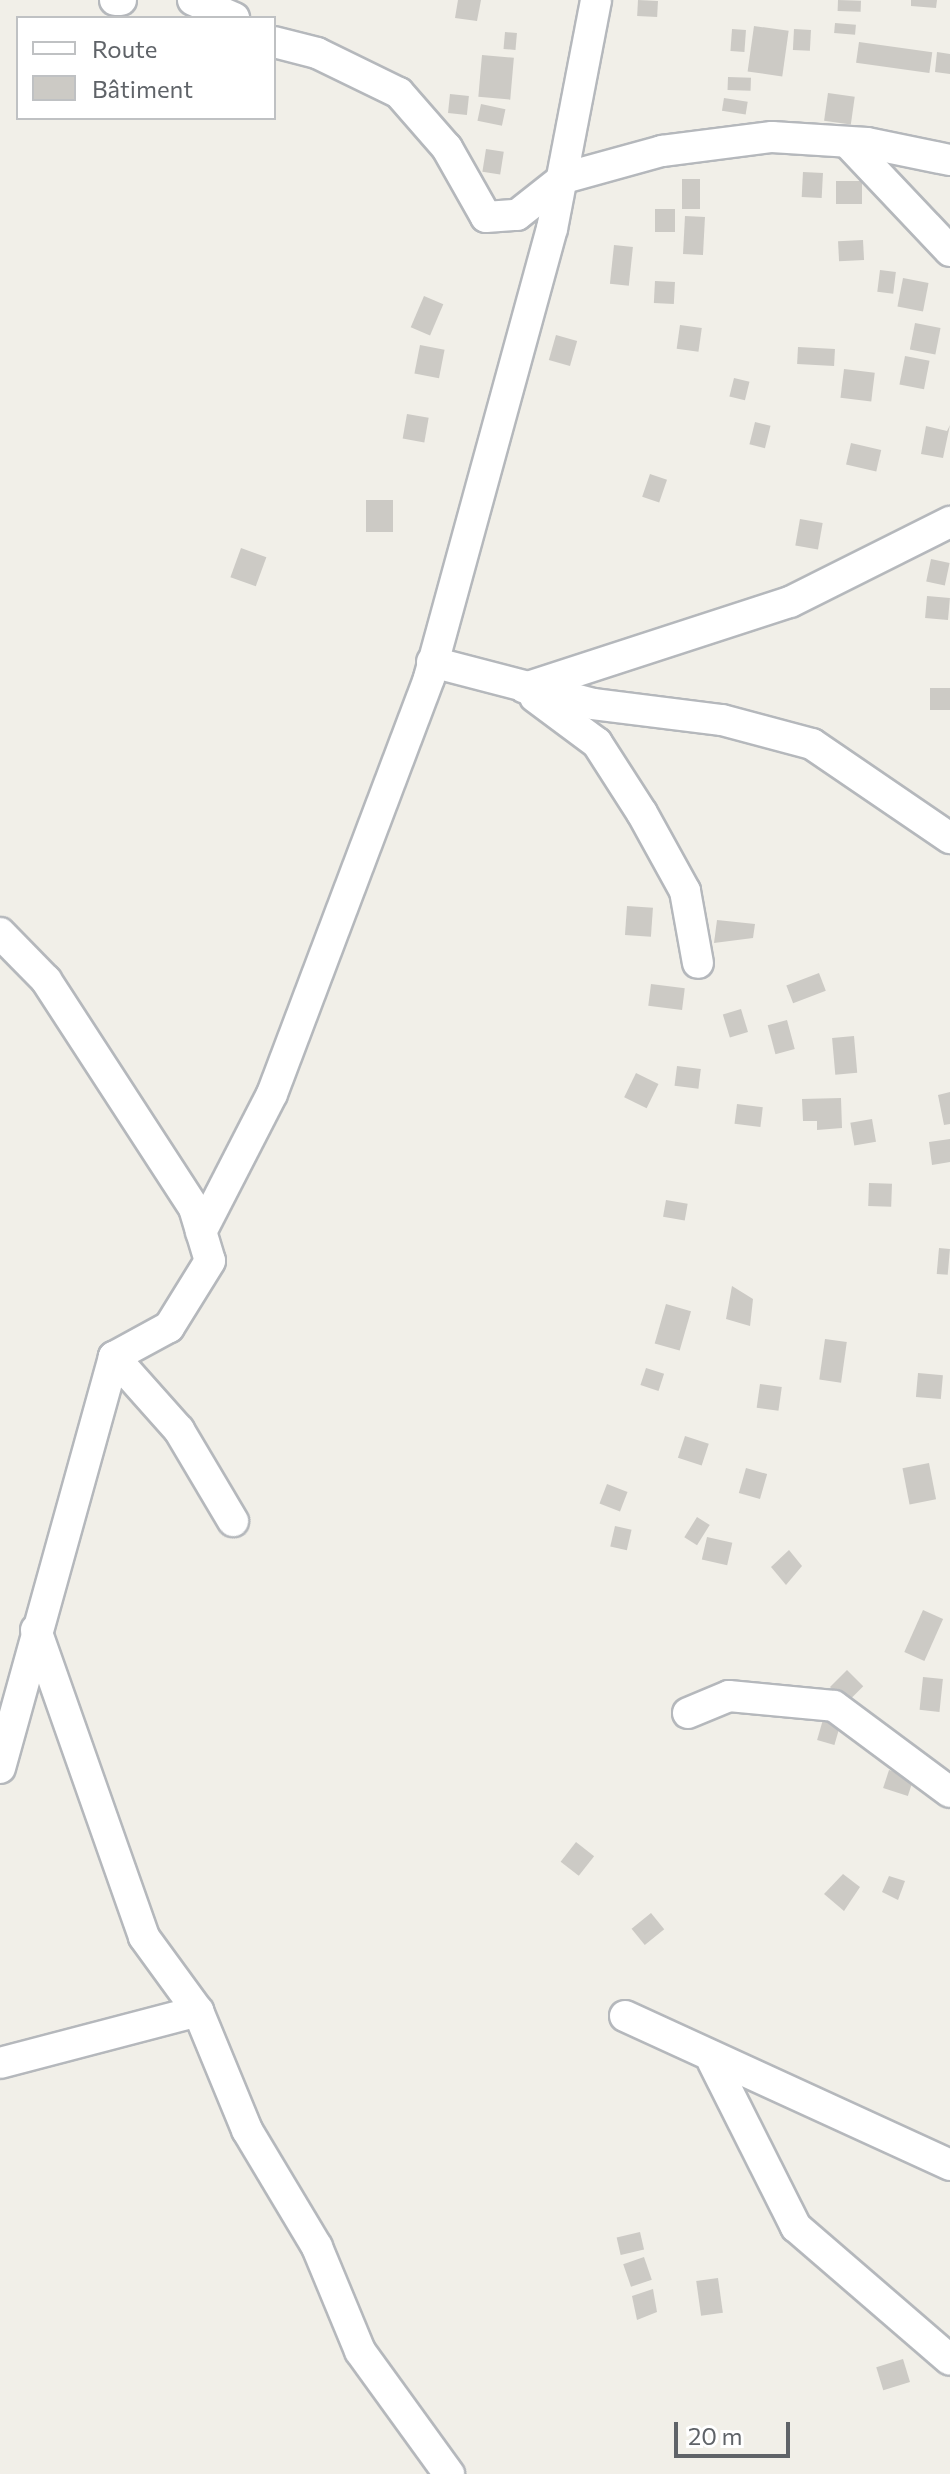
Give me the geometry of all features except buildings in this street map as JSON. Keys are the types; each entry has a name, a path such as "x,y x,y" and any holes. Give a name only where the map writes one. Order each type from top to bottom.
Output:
{"street":[{"path":"193,0 217,4 232,16"},
{"path":"201,1232 272,1094 432,662 564,178 596,0"},
{"path":"276,43 317,53 399,93 447,148 486,217 517,215 564,178 662,151 756,139 847,142 950,160"},
{"path":"847,142 950,251"},
{"path":"524,689 790,602 950,522"},
{"path":"432,662 524,689 722,720 812,744 950,838"},
{"path":"524,689 597,743 642,813 685,891 698,963"},
{"path":"0,933 46,980 194,1208 210,1261 169,1327 114,1357 0,1768"},
{"path":"114,1357 179,1430 233,1521"},
{"path":"36,1630 144,1937 198,2011 247,2130 317,2247 360,2351 449,2474"},
{"path":"688,1713 729,1696 834,1706 950,1792"},
{"path":"0,2063 198,2011"},
{"path":"625,2016 713,2062 950,2165"},
{"path":"713,2062 796,2227 950,2360"}]}
